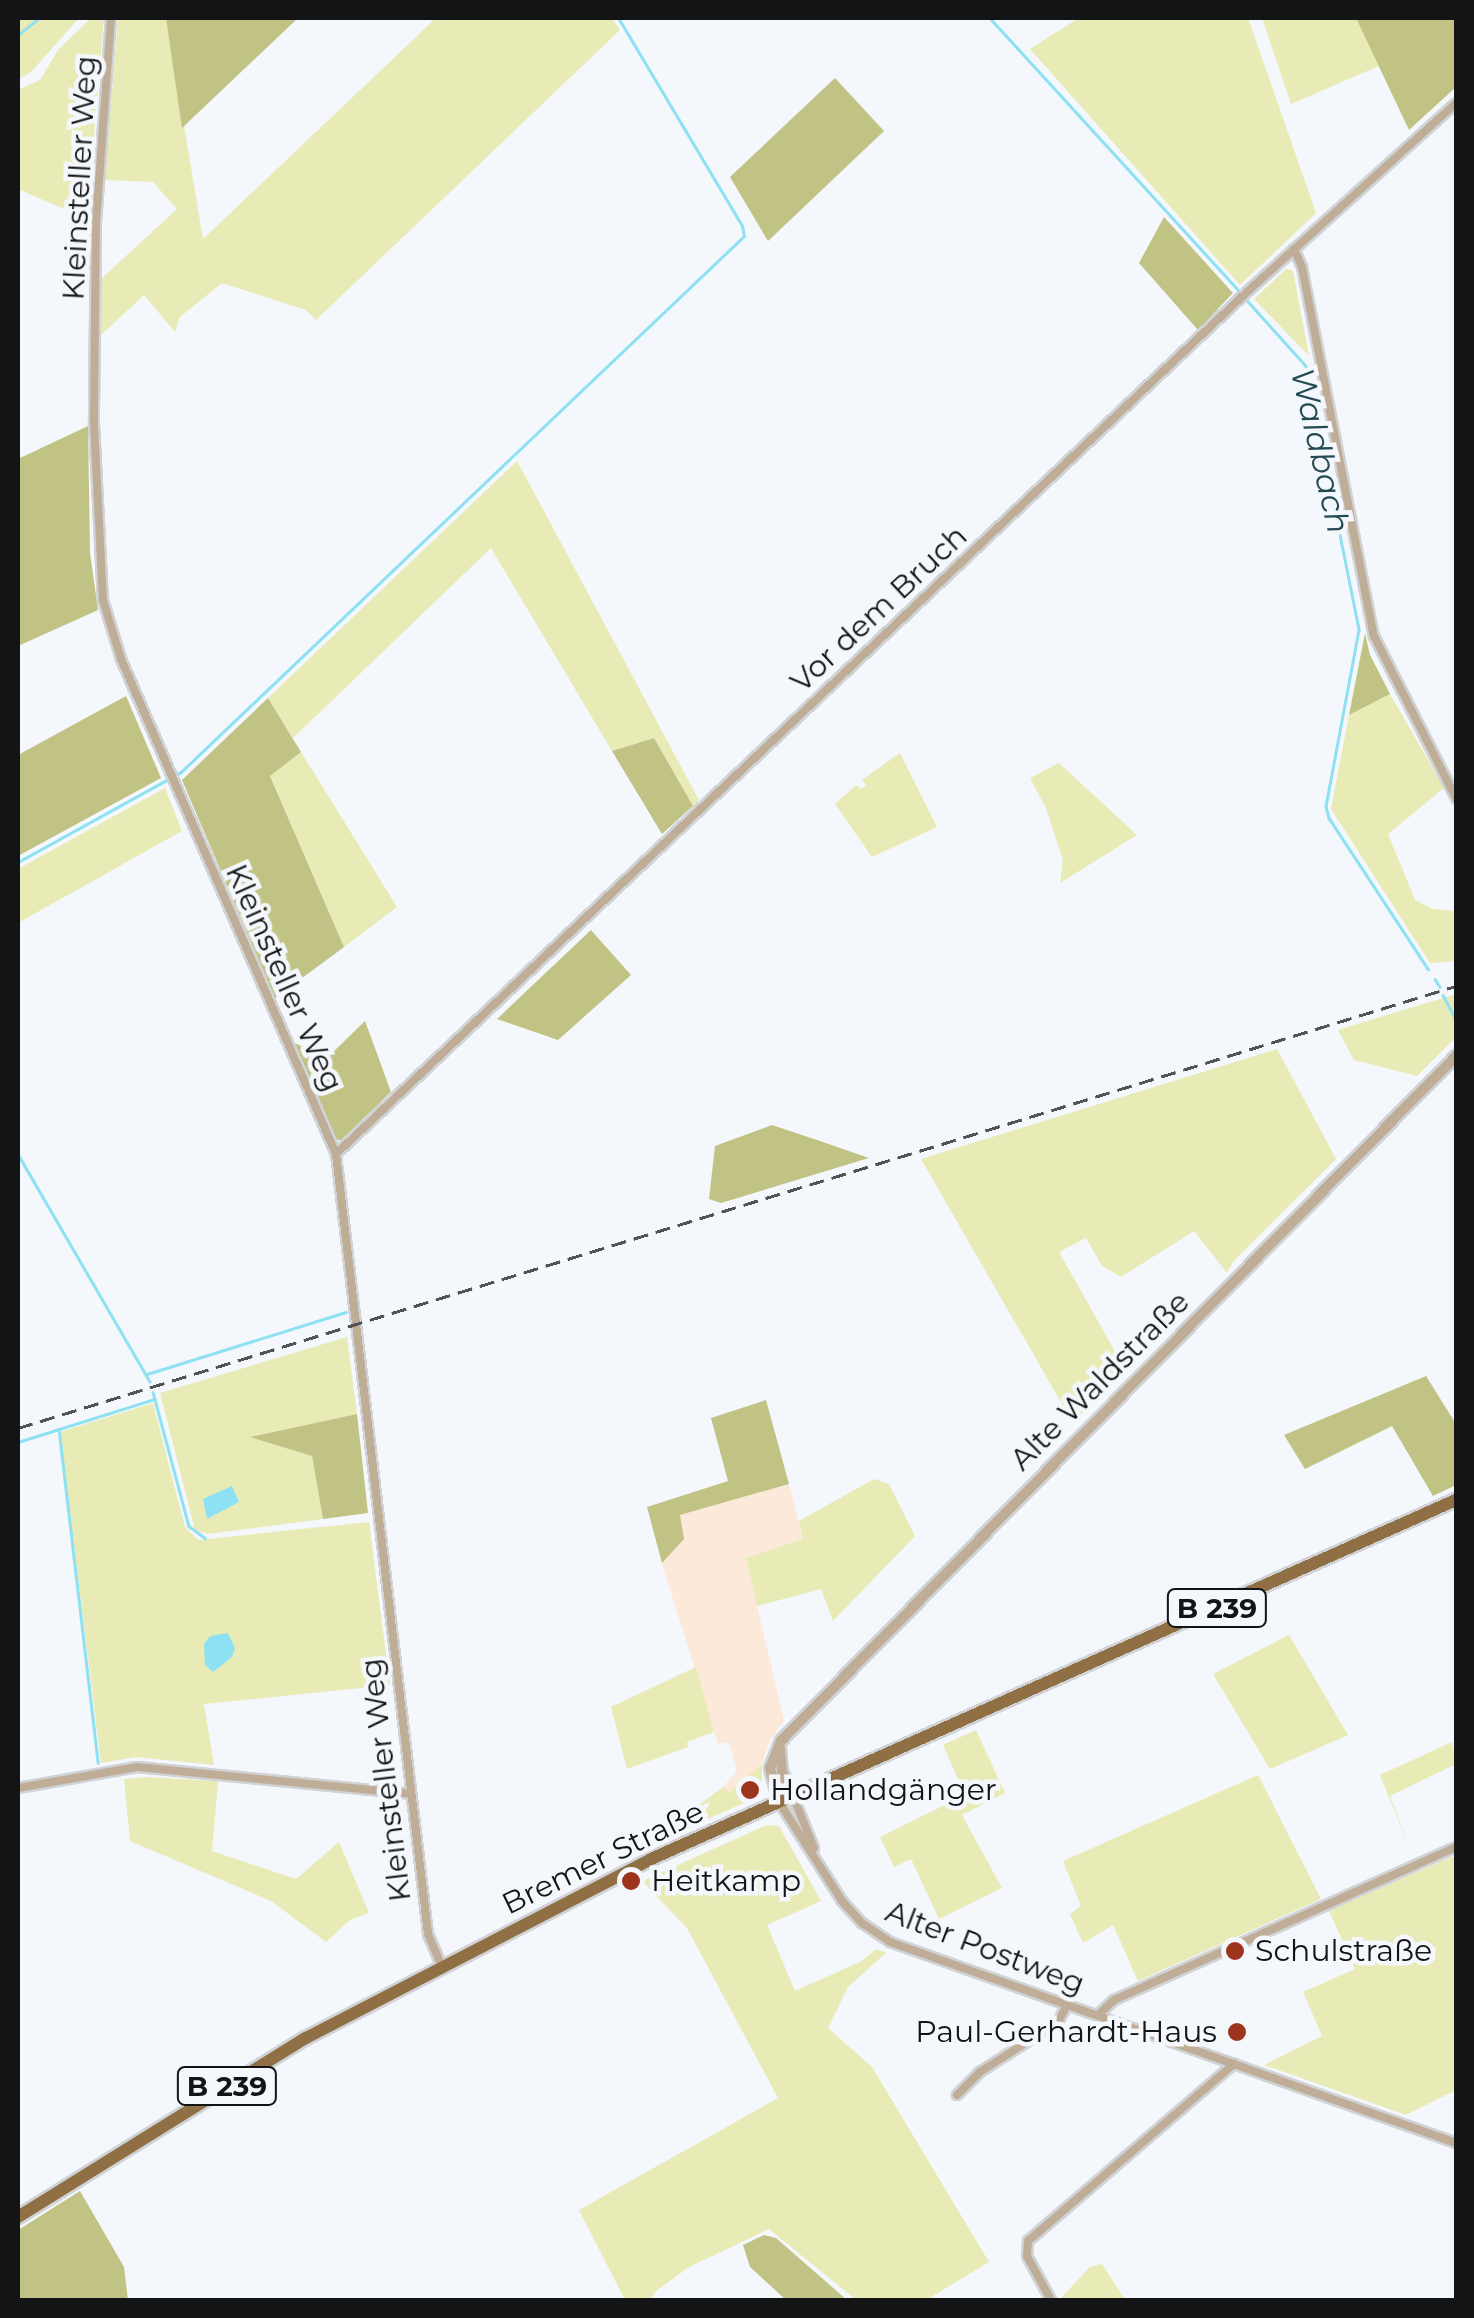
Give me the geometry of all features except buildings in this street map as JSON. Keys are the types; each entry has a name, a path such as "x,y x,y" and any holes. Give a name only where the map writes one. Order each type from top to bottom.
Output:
{"main road":[{"name":"Bremer Straße","path":"18,2217 306,2038 651,1859 1456,1500"}],"street":[{"name":"Kleinsteller Weg","path":"111,18 96,220 98,555 102,600 121,659 336,1154 428,1934 441,1965"},
{"name":"Vor dem Bruch","path":"336,1154 1248,291 1456,103"},
{"path":"1294,249 1302,266 1374,636 1456,798"},
{"name":"Alte Waldstraße","path":"786,1799 770,1768 781,1741 1456,1056"},
{"path":"18,1788 137,1768 410,1794"},
{"name":"Alter Postweg","path":"786,1799 842,1901 862,1923 890,1942 1456,2143"},
{"name":"Alter Postweg","path":"786,1799 808,1826 815,1852"},
{"path":"1098,2015 1114,2000 1456,1847"},
{"path":"957,2095 980,2072 1058,2022 1067,2005"},
{"path":"1051,2300 1027,2256 1028,2241 1234,2064"}],"shaded area":[{"path":"789,1484 803,1539 746,1558 784,1721 770,1740 762,1764 730,1793 723,1787 737,1771 729,1742 718,1744 662,1563 684,1539 679,1515"}],"green space":[{"path":"18,18 79,18 31,72 18,79"},
{"path":"91,18 104,18 87,219 18,189 18,90 40,80 58,50"},
{"path":"118,18 166,18 203,239 436,18 612,18 620,30 316,320 306,310 222,283 180,317 175,332 144,295 100,336 101,279 177,209 153,182 105,180"},
{"path":"166,18 298,18 182,128"},
{"path":"1079,18 1248,18 1316,213 1240,285 1030,49"},
{"path":"1262,18 1356,18 1379,66 1291,104"},
{"path":"1356,18 1456,18 1456,87 1409,130"},
{"path":"835,78 884,131 768,241 730,177"},
{"path":"1164,217 1233,293 1198,330 1139,263"},
{"path":"1286,269 1293,271 1309,356 1254,299"},
{"path":"88,426 90,553 98,610 18,646 18,459"},
{"path":"517,461 699,800 693,806 654,738 612,751 491,548 293,738 268,698"},
{"path":"1365,633 1370,655 1390,694 1349,715"},
{"path":"1390,694 1444,788 1388,834 1415,900 1433,909 1456,911 1456,961 1430,963 1331,809 1349,715"},
{"path":"126,696 161,778 18,856 18,755"},
{"path":"268,698 301,752 270,776 344,947 275,998 182,780"},
{"path":"654,738 693,806 662,834 612,751"},
{"path":"301,752 397,907 344,947 270,775"},
{"path":"900,753 937,827 872,857 835,804 856,785 861,789 866,785 862,780"},
{"path":"1059,763 1137,835 1060,883 1063,860 1046,808 1030,778"},
{"path":"165,788 182,831 18,923 18,869"},
{"path":"591,930 631,975 558,1040 497,1019"},
{"path":"1456,994 1456,1037 1417,1076 1354,1060 1338,1030"},
{"path":"365,1021 391,1092 341,1140 335,1140 294,1043 329,1056"},
{"path":"1277,1049 1336,1159 1233,1262 1227,1273 1194,1231 1121,1277 1102,1266 1086,1238 1059,1252 1126,1371 1073,1423 921,1159"},
{"path":"772,1125 869,1158 721,1203 709,1199 715,1146"},
{"path":"347,1337 357,1414 253,1437 312,1456 323,1519 208,1534 195,1530 160,1393"},
{"path":"1426,1376 1456,1424 1456,1485 1433,1496 1392,1426 1305,1469 1284,1435"},
{"path":"766,1400 789,1484 680,1515 684,1539 662,1563 647,1507 728,1481 711,1418"},
{"path":"153,1403 185,1527 198,1540 369,1522 390,1685 204,1704 214,1765 136,1757 101,1763 60,1432"},
{"path":"357,1414 368,1513 323,1519 312,1456 250,1437"},
{"path":"874,1479 889,1484 915,1536 833,1621 821,1589 757,1606 746,1558 803,1539 799,1521"},
{"path":"1289,1635 1348,1735 1270,1769 1213,1674"},
{"path":"696,1667 714,1732 687,1742 688,1747 627,1769 611,1707"},
{"path":"976,1730 1005,1793 962,1815 1002,1888 939,1919 911,1859 894,1867 880,1837 965,1795 943,1745"},
{"path":"1452,1742 1456,1764 1390,1796 1413,1856 1380,1775"},
{"path":"762,1764 762,1789 755,1798 701,1822 698,1817 690,1818 688,1813 723,1787 730,1792"},
{"path":"1258,1775 1321,1899 1138,1981 1113,1925 1083,1943 1070,1914 1081,1906 1063,1861"},
{"path":"124,1779 218,1781 212,1851 296,1879 339,1842 369,1913 350,1920 326,1942 271,1901 130,1841"},
{"path":"767,1825 779,1826 821,1901 767,1925 795,1991 862,1961 876,1949 886,1953 848,1987 828,2028 872,2067 989,2262 926,2300 856,2300 769,2229 689,2267 656,2291 651,2300 625,2300 579,2210 778,2098 687,1928 642,1881"},
{"path":"1456,1855 1456,2090 1406,2115 1264,2065 1322,2036 1303,1992 1355,1969 1329,1911"},
{"path":"80,2191 124,2267 128,2300 18,2300 18,2230"},
{"path":"764,2235 776,2238 847,2300 786,2300 750,2267 743,2245"},
{"path":"1102,2264 1125,2300 1059,2300 1090,2267"}],"water":[{"path":"232,1486 239,1502 207,1519 203,1499"},
{"path":"228,1633 235,1648 232,1657 213,1672 205,1665 204,1644 210,1636"}],"waterway":[{"path":"18,35 39,18"},
{"path":"18,862 181,772 744,236 742,226 618,18"},
{"name":"Waldbach","path":"990,18 1240,292"},
{"name":"Waldbach","path":"1245,298 1306,366 1359,630 1326,806 1329,818 1428,969"},
{"name":"Waldbach","path":"1435,979 1440,987"},
{"name":"Waldbach","path":"1443,995 1456,1019"},
{"path":"18,1154 150,1382"},
{"path":"147,1374 346,1312"},
{"path":"153,1392 189,1526 205,1538"},
{"path":"18,1442 154,1399"},
{"path":"59,1429 98,1763"}],"railway":[{"path":"18,1428 1456,986"}],"place":[{"name":"Hollandgänger","path":"750,1790"},
{"name":"Heitkamp","path":"631,1881"},
{"name":"Schulstraße","path":"1235,1951"},
{"name":"Paul-Gerhardt-Haus","path":"1237,2032"}]}
